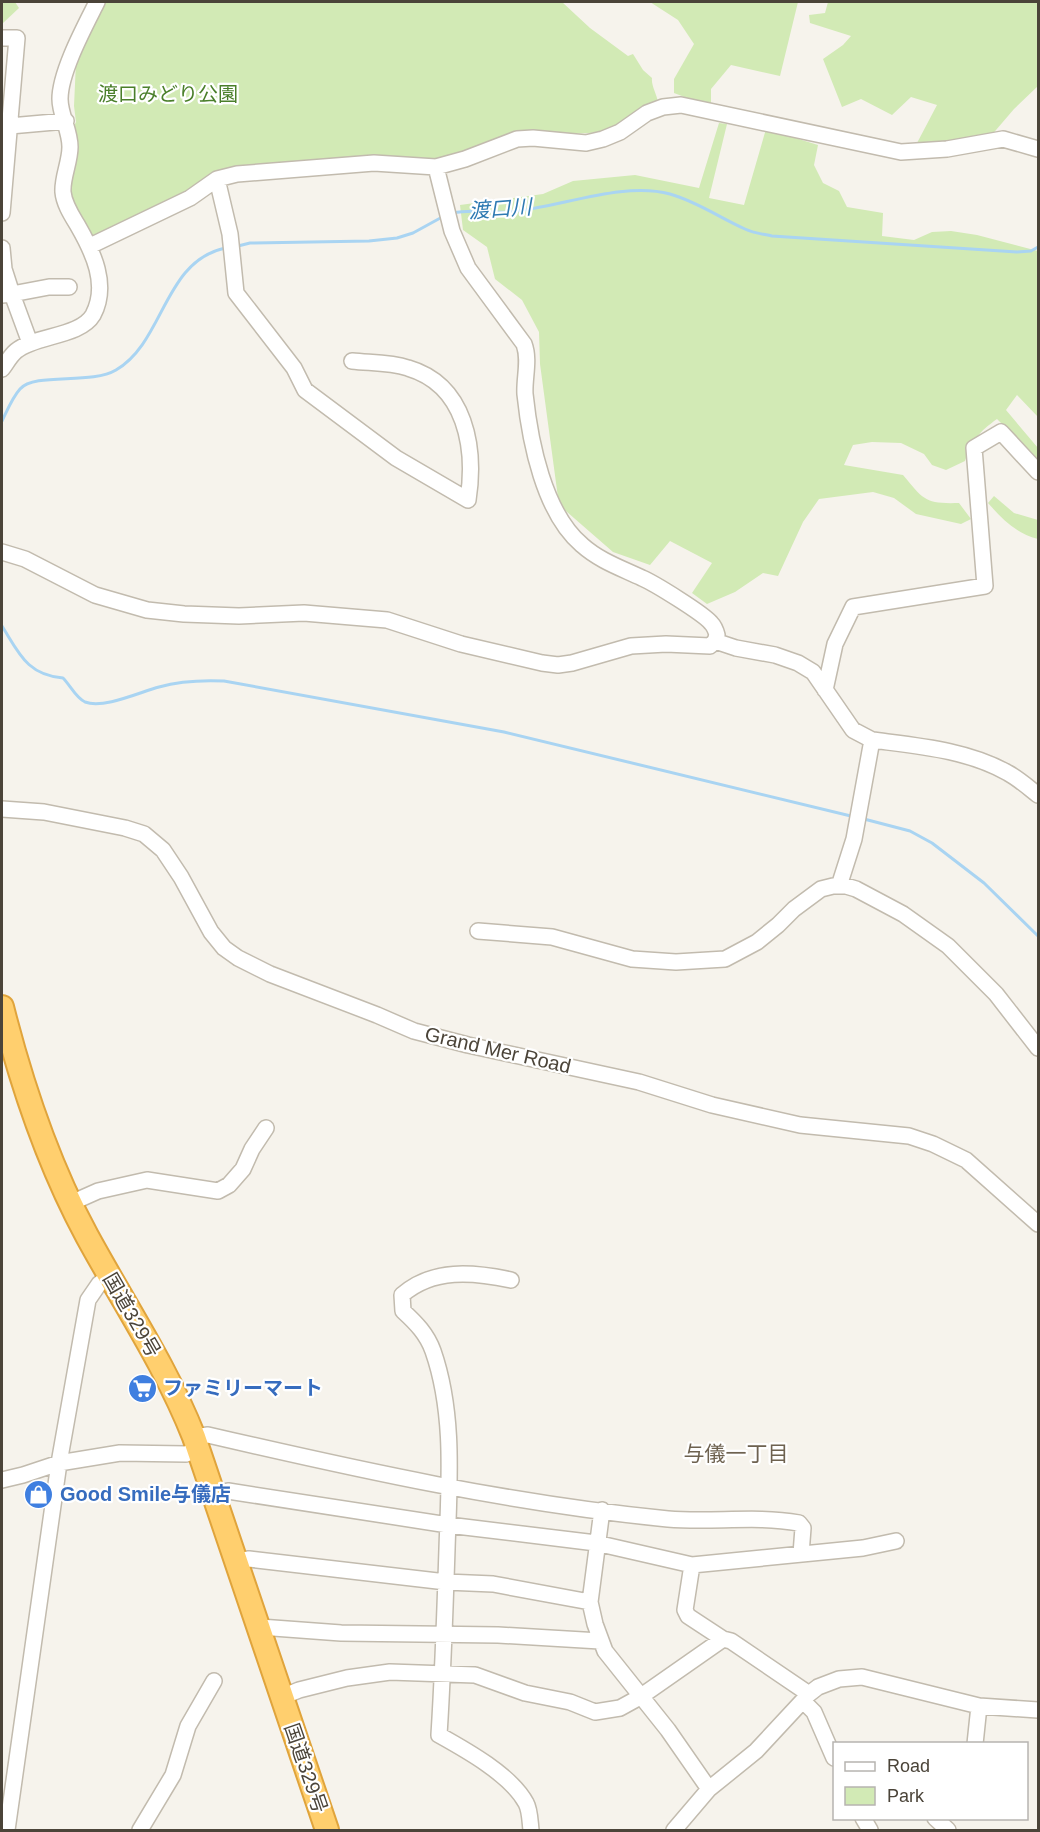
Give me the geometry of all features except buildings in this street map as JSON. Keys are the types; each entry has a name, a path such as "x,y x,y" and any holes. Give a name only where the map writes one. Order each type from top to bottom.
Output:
{"highway":[{"name":"国道329号","path":"2,1007 30,1103 71,1203 169,1379 196,1443 327,1830"}],"street":[{"path":"2,369 16,351 80,327 92,317 98,302 100,275 90,246 70,213 63,193 70,150 70,134 60,101 62,81 97,2"},
{"path":"2,38 17,38 7,130 2,213"},
{"path":"90,246 190,198 217,179 237,174 374,163 436,167 465,159 517,139 533,138 586,143 603,139 620,132 647,113 663,107 681,105 902,152 947,149 1003,139 1038,149"},
{"path":"7,130 66,121"},
{"path":"2,552 25,559 95,595 147,610 239,616 303,613 387,620 461,644 558,665 631,646 710,645 715,641 717,635 710,621 644,578 612,566 582,545 562,524 544,485 537,459 525,393 527,352 524,344 468,268 452,231 436,167"},
{"path":"217,179 230,234 236,293 294,368 305,390 396,458 468,500 472,459 467,432 446,390 425,375 409,368 352,361"},
{"path":"2,248 7,295 30,344"},
{"path":"7,295 49,287 69,287"},
{"path":"825,690 835,644 853,607 985,586 974,448 1001,432 1038,472"},
{"path":"715,641 736,648 775,655 798,663 813,672 854,730 872,740 942,750 986,762 1010,774 1038,795"},
{"path":"839,886 854,839 872,740"},
{"name":"Grand Mer Road","path":"2,808 44,812 144,834 163,850 181,877 211,932 224,948 238,958 270,974 414,1031 468,1045 639,1082 712,1105 800,1125 909,1136 933,1144 966,1160 1038,1224"},
{"path":"478,931 552,937 632,959 676,962 725,959 757,942 794,909 821,889 833,886 856,889 903,914 948,946 996,994 1038,1048"},
{"path":"71,1203 98,1191 147,1180 218,1191 230,1185 243,1169 252,1149 266,1128"},
{"path":"511,1280 482,1274 436,1276 411,1287 402,1295 404,1311 421,1328 433,1350 447,1410 449,1486 439,1735 470,1752 504,1777 526,1804 531,1830"},
{"path":"7,1830 59,1463 88,1300 99,1284 110,1275"},
{"path":"2,1480 59,1463 120,1453 186,1454 208,1435 449,1486 560,1505 669,1519 775,1518 799,1523 803,1528 801,1554"},
{"path":"215,1496 228,1491 448,1525 596,1543 692,1564 863,1548 896,1541"},
{"path":"602,1510 590,1602 600,1641 640,1697 668,1730 709,1789"},
{"path":"237,1561 249,1559 446,1582 493,1584 590,1602"},
{"path":"692,1564 685,1610 688,1616 723,1639 731,1641 806,1698 833,1756"},
{"path":"260,1628 342,1633 498,1635 600,1641"},
{"path":"282,1697 299,1689 347,1678 390,1672 475,1675 525,1693 570,1702 595,1712 620,1708 640,1697 723,1639"},
{"path":"674,1830 709,1789 756,1751 818,1687 839,1679 862,1677 979,1706 1038,1710"},
{"path":"140,1830 173,1775 188,1726 214,1681"},
{"path":"975,1742 979,1706"}],"green space":[{"path":"2,2 15,2 19,8 2,24"},
{"name":"渡口みどり公園","path":"101,2 562,2 590,28 628,56 633,54 643,70 652,78 658,103 606,132 517,137 434,160 216,174 90,246 70,213 70,134 76,122 74,106 76,62"},
{"path":"650,2 798,2 780,76 731,65 711,89 711,107 674,93 674,79 694,44 678,20"},
{"path":"828,2 1038,2 1038,86 990,137 950,143 917,143 937,105 911,97 892,115 861,99 842,107 823,59 843,45 851,36 810,23 809,15 825,13"},
{"path":"719,123 727,124 709,198 744,205 766,129 818,145 814,165 823,183 839,191 847,207 883,213 882,236 914,240 932,232 951,231 977,235 1038,251 1038,417 1017,395 1006,410 1038,448 1038,460 997,419 977,437 965,461 946,470 932,465 924,454 901,443 872,442 853,445 844,465 903,475 926,499 939,503 959,503 971,519 961,524 916,514 894,498 873,492 819,499 803,522 778,576 763,573 735,592 707,604 692,593 712,563 670,541 650,565 613,552 559,505 540,364 539,332 522,300 495,279 487,247 463,230 460,205 543,194 573,181 635,175 699,188"},
{"path":"994,496 1014,513 1038,520 1038,539 1016,529 999,515 988,503"}],"waterway":[{"name":"渡口川","path":"453,213 528,210 611,193 651,191 680,197 736,225 772,236 1017,252 1031,251 1038,247"},
{"name":"渡口川","path":"238,246 250,243 369,241 397,238 413,233 444,216"},
{"name":"渡口川","path":"2,421 17,393 27,384 50,379 93,377 116,370 132,357 145,341 176,285 189,269 205,256 225,248"},
{"path":"2,626 25,661 41,672 63,678 82,700 93,704 112,702 175,683 224,681 504,732 855,817"},
{"path":"864,819 910,831 932,843 984,883 1038,936"}],"place":[{"name":"ファミリーマート","path":"142,1388"},
{"name":"Good Smile与儀店","path":"39,1494"}],"district":[{"name":"与儀一丁目","path":"736,1454"}]}
